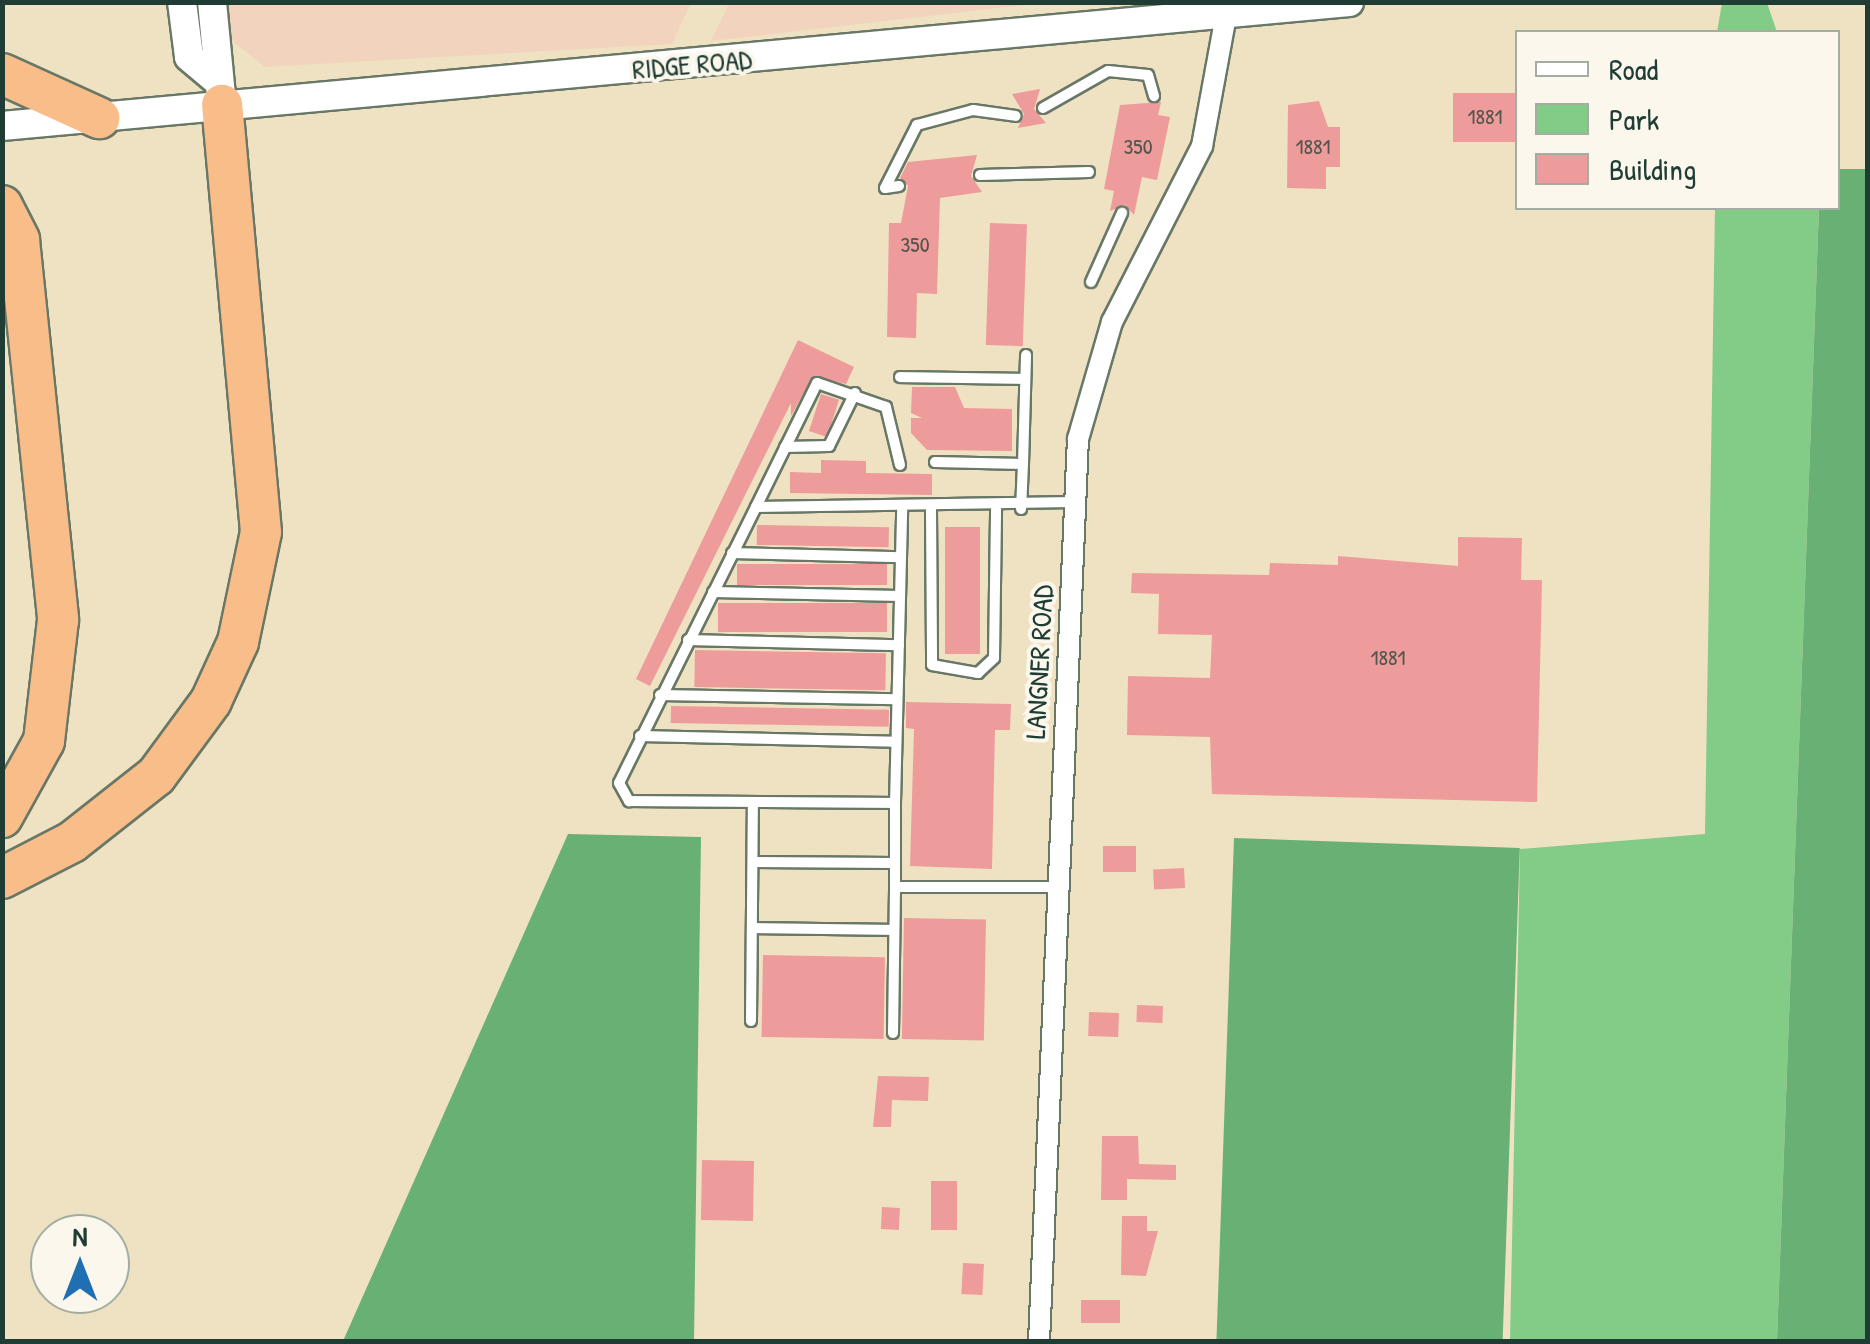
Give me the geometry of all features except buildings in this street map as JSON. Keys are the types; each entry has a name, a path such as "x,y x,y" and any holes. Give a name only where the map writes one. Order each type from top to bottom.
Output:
{"highway":[{"path":"2,74 99,118"},
{"path":"2,878 119,811 156,776 211,700 238,642 260,532 218,92"},
{"path":"2,206 20,240 58,620 44,740 2,817"}],"street":[{"path":"182,2 189,57 218,92"},
{"path":"212,2 218,92"},
{"name":"RIDGE ROAD","path":"2,129 99,118 218,92 619,70 1349,2"},
{"name":"LANGNER ROAD","path":"1039,1342 1074,502 1097,364 1202,146 1226,15"}],"lane":[{"path":"1044,108 1108,71 1148,74 1154,96"},
{"path":"899,186 885,188 917,125 972,110 1016,116"},
{"path":"980,175 1089,172"},
{"path":"1091,282 1122,212"},
{"path":"1021,509 1026,355"},
{"path":"900,376 1026,378"},
{"path":"895,803 629,802 619,783 817,383 854,393 891,413 900,465"},
{"path":"785,447 829,446 854,393"},
{"path":"935,462 1023,464"},
{"path":"756,507 1021,509 1074,502"},
{"path":"931,510 932,664 978,673 994,658 996,509"},
{"path":"893,1033 902,510"},
{"path":"732,553 901,558"},
{"path":"713,592 900,596"},
{"path":"688,640 899,645"},
{"path":"660,695 898,699"},
{"path":"640,736 896,742"},
{"path":"750,1021 753,805"},
{"path":"752,862 895,863"},
{"path":"895,886 1057,886"},
{"path":"752,928 894,930"}],"shaded area":[{"path":"228,2 691,3 672,44 265,67 232,41"},
{"path":"729,2 1042,3 711,41"}],"green space":[{"path":"1722,3 1767,3 1776,30 1717,30"},
{"path":"1840,169 1868,169 1867,1341 1777,1341 1819,210 1840,210"},
{"path":"1715,210 1819,210 1777,1341 1510,1341 1520,849 1705,834"},
{"path":"568,834 701,837 694,1341 343,1341"},
{"path":"1234,838 1520,848 1503,1342 1216,1341"}]}
